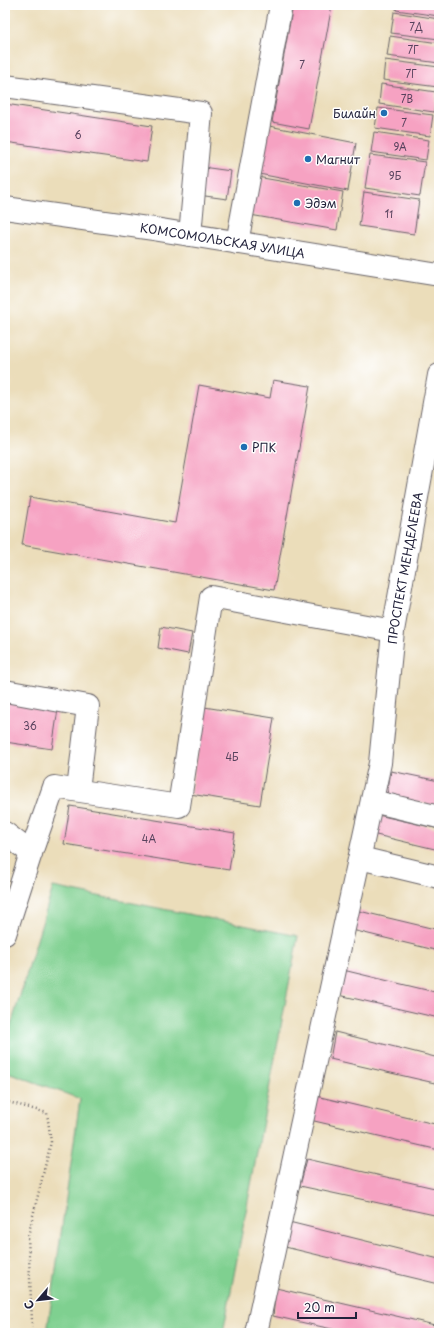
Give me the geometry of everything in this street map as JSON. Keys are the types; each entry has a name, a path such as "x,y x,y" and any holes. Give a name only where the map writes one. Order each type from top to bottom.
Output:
{"street":[{"path":"237,243 281,5"},
{"path":"5,86 201,113 190,235"},
{"name":"КОМСОМОЛЬСКАЯ УЛИЦА","path":"5,208 190,235 439,275"},
{"name":"ПРОСПЕКТ МЕНДЕЛЕЕВА","path":"256,1333 380,763 393,631 439,375"},
{"path":"5,934 54,787 179,806 211,597 393,631"},
{"path":"5,691 88,706 78,790"},
{"path":"372,801 439,817"},
{"path":"5,833 31,853"},
{"path":"360,858 439,877"}],"path":[{"path":"5,1101 47,1113 51,1142 28,1236 32,1321 31,1333"}],"green space":[{"path":"53,887 298,936 223,1333 47,1333 80,1099 5,1071 5,1045"}],"building":[{"path":"293,5 332,5 309,129 272,122"},
{"path":"397,5 439,5 439,16 396,10"},
{"path":"394,12 439,19 439,39 391,33"},
{"path":"390,36 439,43 439,63 387,56"},
{"path":"385,60 439,67 438,87 383,80"},
{"path":"381,84 436,92 434,112 379,104"},
{"path":"5,104 152,126 147,162 5,142"},
{"path":"378,108 433,115 430,136 375,128"},
{"name":"Магнит","path":"269,126 356,143 348,191 259,174"},
{"path":"374,132 429,140 426,160 371,152"},
{"path":"370,155 425,162 420,196 365,188"},
{"path":"202,167 231,171 227,199 198,195"},
{"name":"Эдэм","path":"257,177 343,192 337,230 250,215"},
{"path":"364,192 419,200 414,234 359,226"},
{"name":"РПК","path":"273,380 310,386 274,590 22,545 30,497 175,523 199,385 270,398"},
{"path":"161,627 192,633 188,654 158,648"},
{"path":"5,700 58,709 52,749 5,742"},
{"path":"204,707 274,718 260,805 190,794"},
{"path":"391,771 439,781 439,807 387,795"},
{"path":"70,806 235,833 229,870 64,844"},
{"path":"378,815 439,829 439,850 372,834"},
{"path":"355,910 439,930 439,951 352,930"},
{"path":"343,970 439,993 439,1018 339,995"},
{"path":"335,1032 439,1058 439,1084 330,1059"},
{"path":"316,1096 439,1125 439,1150 310,1120"},
{"path":"307,1159 439,1189 439,1216 300,1186"},
{"path":"289,1222 439,1259 439,1284 285,1247"},
{"path":"276,1288 439,1326 439,1333 350,1333 273,1316"}],"place":[{"name":"Билайн","path":"384,113"},
{"name":"Магнит","path":"308,159"},
{"name":"Эдэм","path":"297,203"},
{"name":"РПК","path":"244,447"}]}
